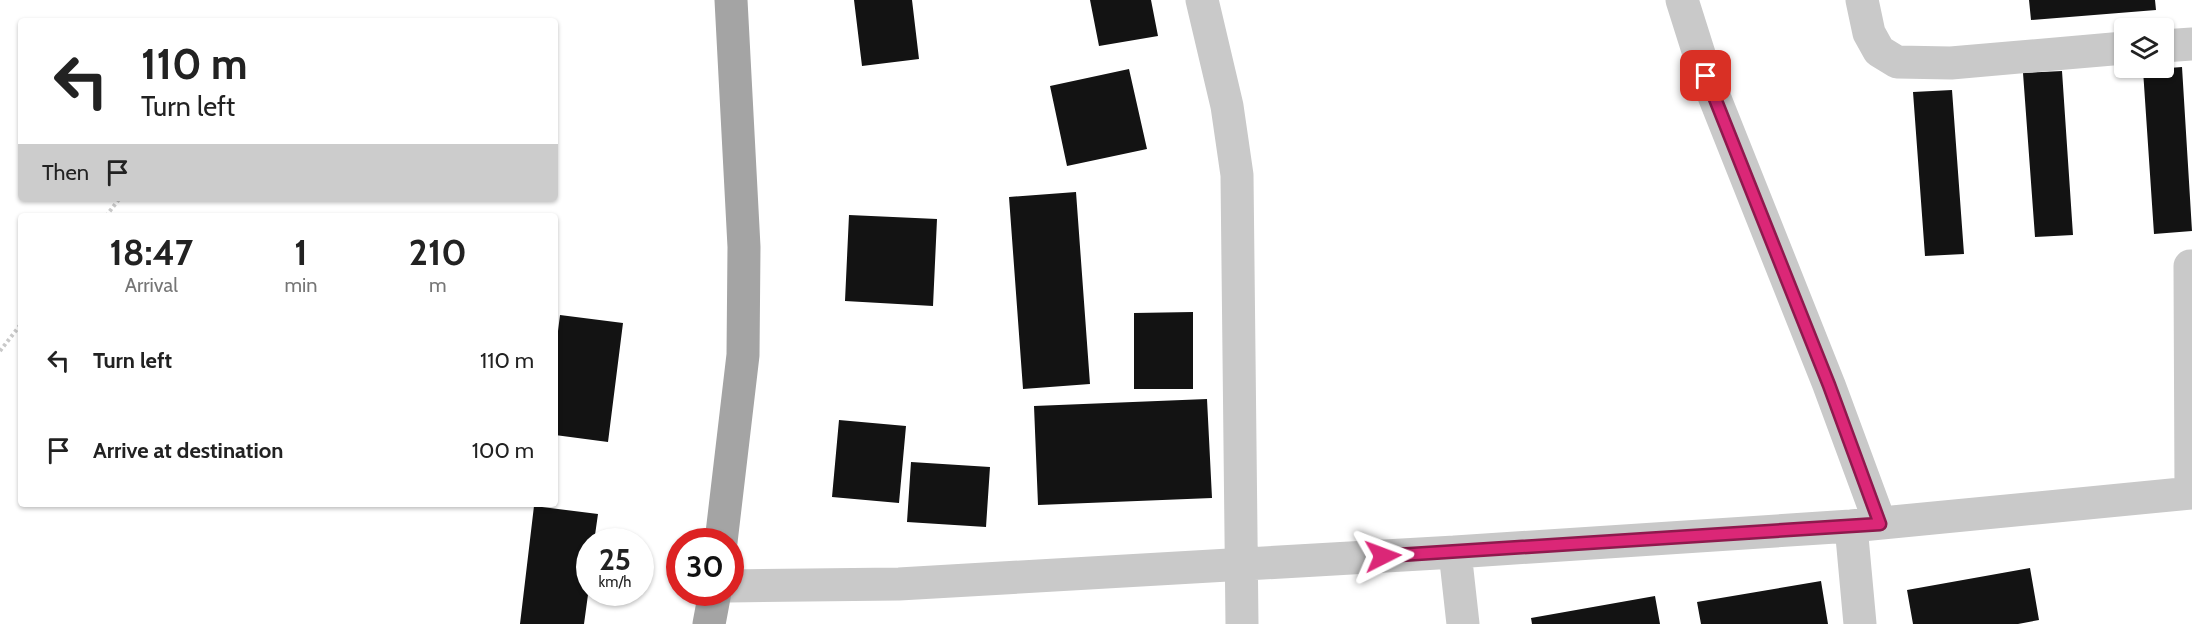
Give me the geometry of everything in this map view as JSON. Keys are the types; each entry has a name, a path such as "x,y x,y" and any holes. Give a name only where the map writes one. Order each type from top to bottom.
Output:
{"main road":[{"path":"724,528 743,355 744,247 731,0"},
{"path":"709,624 712,606"}],"street":[{"path":"1202,0 1227,106 1237,175 1241,368 1239,564 1242,624"},
{"path":"1682,0 1706,76 1829,385 1865,525 1860,624"},
{"path":"1862,0 1869,33 1879,51 1896,62 1951,63 2114,49"},
{"path":"2174,45 2192,44"},
{"path":"744,586 899,584 1455,552 1865,525 2192,493 2190,266"},
{"path":"1455,552 1463,624"}],"path":[{"path":"108,213 118,201"},
{"path":"0,351 18,328"}],"building":[{"path":"854,0 912,0 919,59 862,66"},
{"path":"1090,0 1151,0 1158,36 1099,46"},
{"path":"2029,0 2155,0 2156,10 2031,20"},
{"path":"2182,67 2192,231 2154,234 2144,78 2174,78 2174,68"},
{"path":"1129,69 1147,149 1067,166 1050,86"},
{"path":"2062,71 2073,235 2035,237 2023,73"},
{"path":"1952,90 1964,254 1925,256 1913,92"},
{"path":"1076,192 1090,384 1023,389 1009,197"},
{"path":"849,215 937,219 933,306 845,301"},
{"path":"1193,312 1193,389 1134,389 1134,313"},
{"path":"560,315 623,323 608,442 558,435"},
{"path":"1207,399 1212,498 1038,505 1034,406"},
{"path":"839,420 906,426 899,503 832,497"},
{"path":"911,462 990,467 986,527 907,522"},
{"path":"534,507 598,514 596,528 576,528 576,606 586,606 584,624 520,624"},
{"path":"2030,568 2039,620 2018,624 1913,624 1907,590"},
{"path":"1821,581 1828,624 1701,624 1697,602"},
{"path":"1655,596 1660,624 1532,624 1531,618"}],"route":[{"path":"1383,556 1880,524 1829,385 1706,76"}]}
